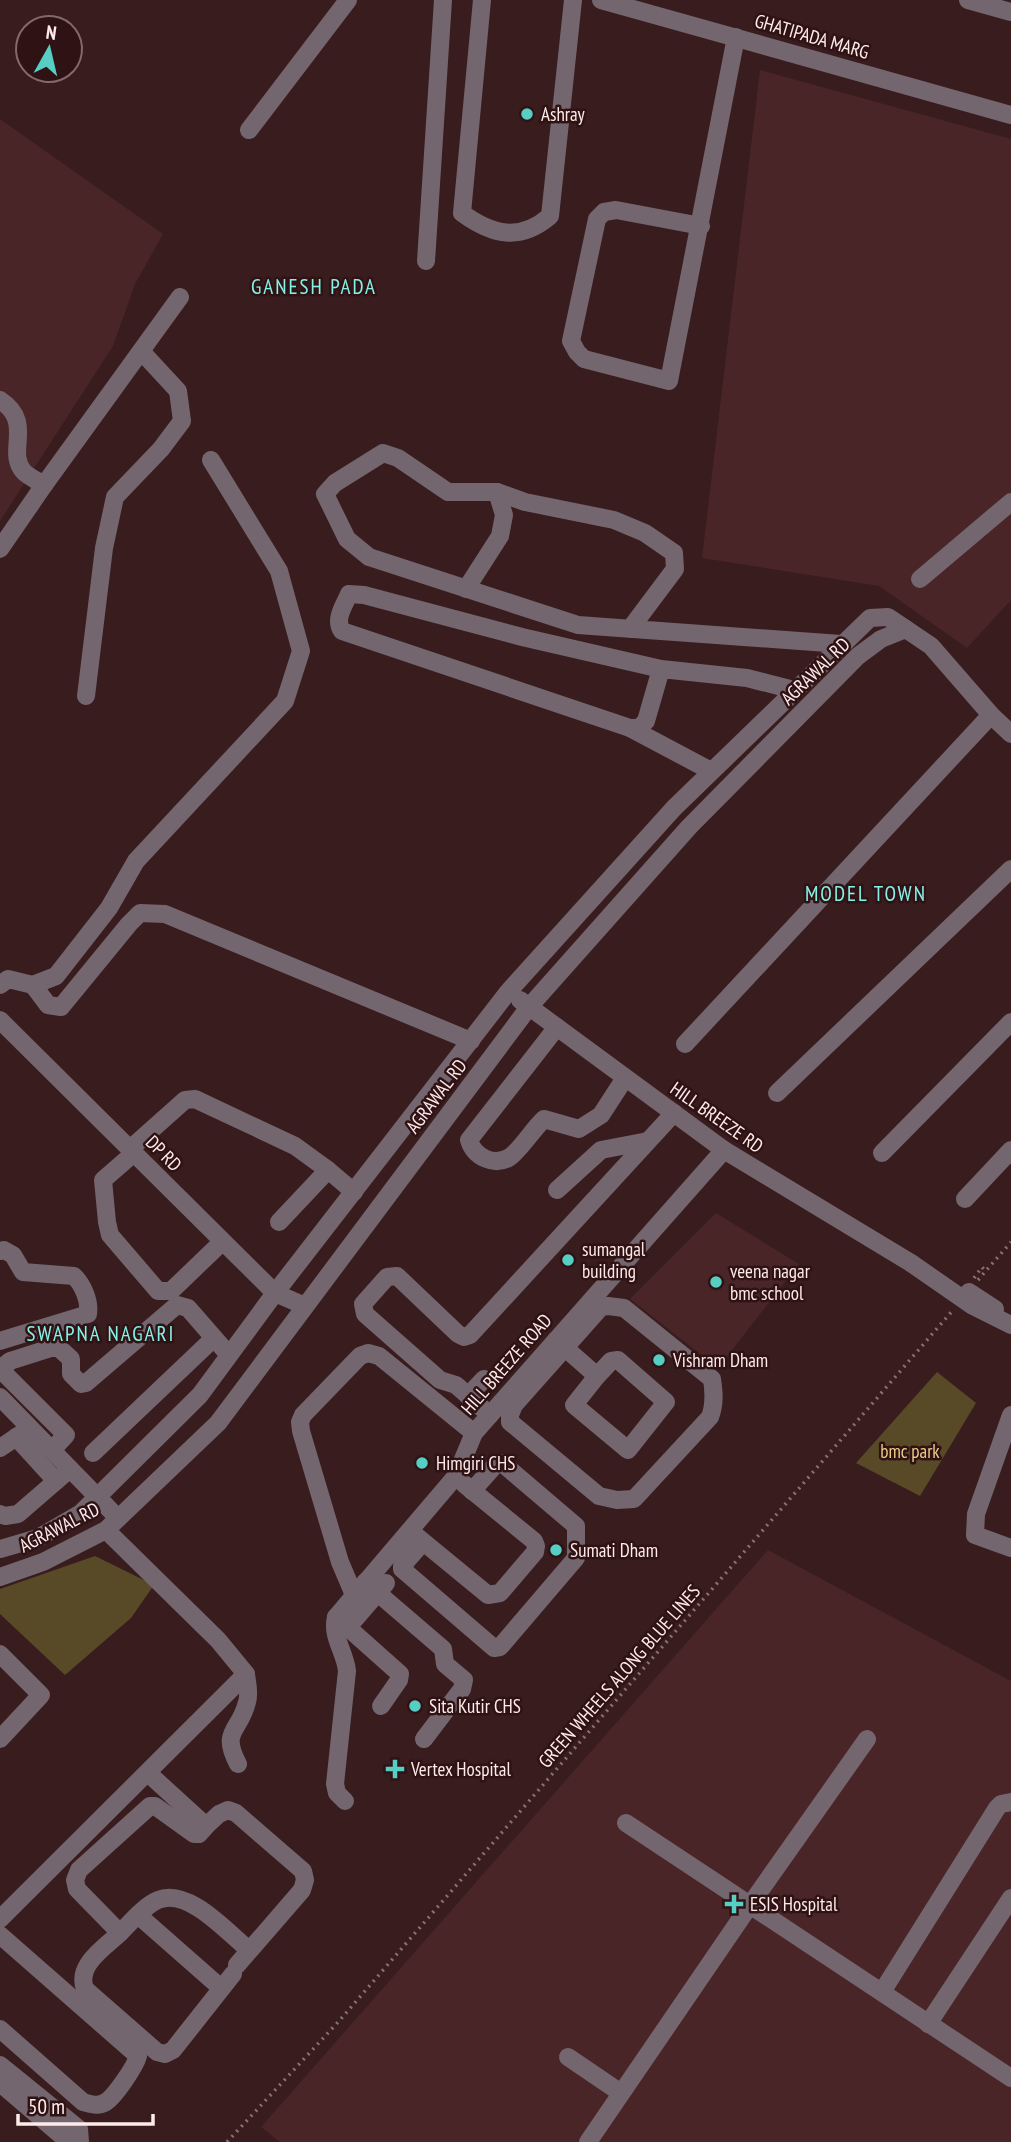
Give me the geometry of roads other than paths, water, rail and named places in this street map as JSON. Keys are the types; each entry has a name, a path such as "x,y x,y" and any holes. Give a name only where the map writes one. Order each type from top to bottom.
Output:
{"street":[{"path":"249,130 348,0"},
{"path":"426,261 443,0"},
{"path":"482,0 462,213 483,228 517,234 537,227 550,216 573,0"},
{"name":"GHATIPADA MARG","path":"601,0 1011,115"},
{"path":"968,0 1008,8"},
{"path":"701,226 616,210 604,212 597,219 571,341 584,359 669,381 701,226 736,37"},
{"path":"0,549 180,297"},
{"path":"86,696 104,548 115,497 161,449 182,421 178,391 141,351"},
{"path":"0,400 9,406 18,421 19,463 24,472 44,485"},
{"path":"630,629 675,569 674,553 645,533 614,520 525,502 496,492 448,492 398,457 383,453 335,483 325,494 347,539 369,557 578,625 630,629 841,644"},
{"path":"3,979 33,985 56,976 109,908 136,861 285,701 301,651 279,572 211,460"},
{"path":"466,589 500,536 504,515 496,492"},
{"path":"920,579 1011,502"},
{"path":"711,771 630,728 342,631 338,626 339,616 349,594 364,594 661,669 747,678 794,690"},
{"name":"AGRAWAL RD","path":"0,1549 38,1538 81,1513 200,1395 275,1293 508,992 674,808 870,618 888,617 931,646 1011,734"},
{"name":"AGRAWAL RD","path":"0,1577 43,1562 112,1524 218,1423 529,1007 689,827 848,665 881,639 906,629"},
{"path":"630,728 639,728 646,721 661,669"},
{"path":"685,1044 991,715"},
{"path":"777,1093 1011,869"},
{"path":"33,985 48,1005 61,1007 129,923 140,914 165,914 471,1041"},
{"name":"HILL BREEZE RD","path":"508,992 724,1150 911,1263 973,1307 1011,1325"},
{"name":"DP RD","path":"0,1020 275,1293 304,1306"},
{"path":"882,1153 1011,1022"},
{"path":"556,1027 470,1140 471,1148 482,1158 497,1161 509,1157 544,1119 579,1129 601,1115 625,1078"},
{"path":"222,1242 171,1291 158,1291 110,1235 103,1180 185,1100 195,1099 295,1146 354,1192"},
{"path":"489,1415 456,1385 440,1380 430,1372 365,1314 363,1304 387,1277 397,1276 458,1334 464,1337 470,1335 674,1113"},
{"path":"557,1190 601,1150 648,1141"},
{"name":"HILL BREEZE ROAD","path":"342,1622 416,1536 456,1476 474,1433 560,1343 724,1150"},
{"path":"964,1199 1011,1150"},
{"path":"279,1222 328,1170"},
{"path":"0,1251 5,1250 13,1255 23,1272 74,1276 81,1283 89,1308 88,1314 0,1341"},
{"path":"969,1292 985,1304 1011,1317"},
{"path":"52,1450 66,1434 5,1374 5,1365 10,1361 59,1348 71,1359 71,1374 82,1384 86,1383 177,1305 188,1308 229,1354"},
{"path":"601,1307 624,1308 712,1379 714,1408 710,1417 634,1499 617,1500 599,1496 510,1422 509,1415 514,1405 560,1343 601,1307"},
{"path":"93,1453 214,1338"},
{"path":"560,1343 597,1376"},
{"path":"424,1739 462,1689 464,1679 445,1664 443,1649 340,1562 300,1422 303,1415 360,1356 368,1353 379,1356 474,1433"},
{"path":"618,1360 666,1402 628,1450 574,1405 597,1376 611,1361 618,1360"},
{"path":"468,1396 484,1379"},
{"path":"0,1397 23,1432 63,1475 98,1498 112,1524 246,1674 249,1694 247,1705 230,1739 229,1748 238,1764"},
{"path":"1011,1415 976,1514 974,1528 975,1535 1011,1548"},
{"path":"23,1432 52,1450 63,1475"},
{"path":"0,1448 23,1432"},
{"path":"456,1476 472,1491 534,1541 535,1552 500,1593 488,1595 416,1536 402,1569 494,1648 500,1647 576,1558 576,1526 502,1463 496,1464 472,1491"},
{"path":"0,1514 18,1514 63,1475"},
{"path":"345,1801 337,1793 335,1784 347,1671 346,1660 334,1628 342,1622 400,1674 399,1680 381,1706"},
{"path":"0,1654 41,1695 0,1739"},
{"path":"0,1919 246,1674"},
{"path":"588,2142 867,1739"},
{"path":"148,1773 206,1826"},
{"path":"882,1992 996,1808 1011,1802"},
{"path":"120,1933 77,1889 75,1880 79,1870 150,1806 155,1806 194,1834 199,1834 219,1814 228,1810 236,1813 303,1871 305,1880 302,1890 249,1950 173,2050 164,2054 157,2052 85,1989 82,1980 83,1969 120,1933 138,1915 157,1901 172,1897 188,1900 249,1950"},
{"path":"626,1823 1011,2078"},
{"path":"928,2024 1011,1898"},
{"path":"138,1915 230,1976"},
{"path":"0,1936 138,2056 136,2065 107,2102 96,2105 83,2102 0,2029"},
{"path":"568,2057 621,2094"},
{"path":"0,2066 79,2129 80,2142"},
{"path":"0,2083 69,2142"}],"place":[{"name":"Ashray","path":"527,114"},
{"name":"sumangal building","path":"568,1260"},
{"name":"veena nagar bmc school","path":"716,1282"},
{"name":"Vishram Dham","path":"659,1360"},
{"name":"Himgiri CHS","path":"422,1463"},
{"name":"Sumati Dham","path":"556,1550"},
{"name":"Sita Kutir CHS","path":"415,1706"},
{"name":"Vertex Hospital","path":"395,1769"},
{"name":"ESIS Hospital","path":"734,1904"}],"district":[{"name":"GANESH PADA","path":"314,286"},
{"name":"MODEL TOWN","path":"866,893"},
{"name":"SWAPNA NAGARI","path":"101,1333"}],"park label":[{"name":"bmc park","path":"910,1451"}]}
